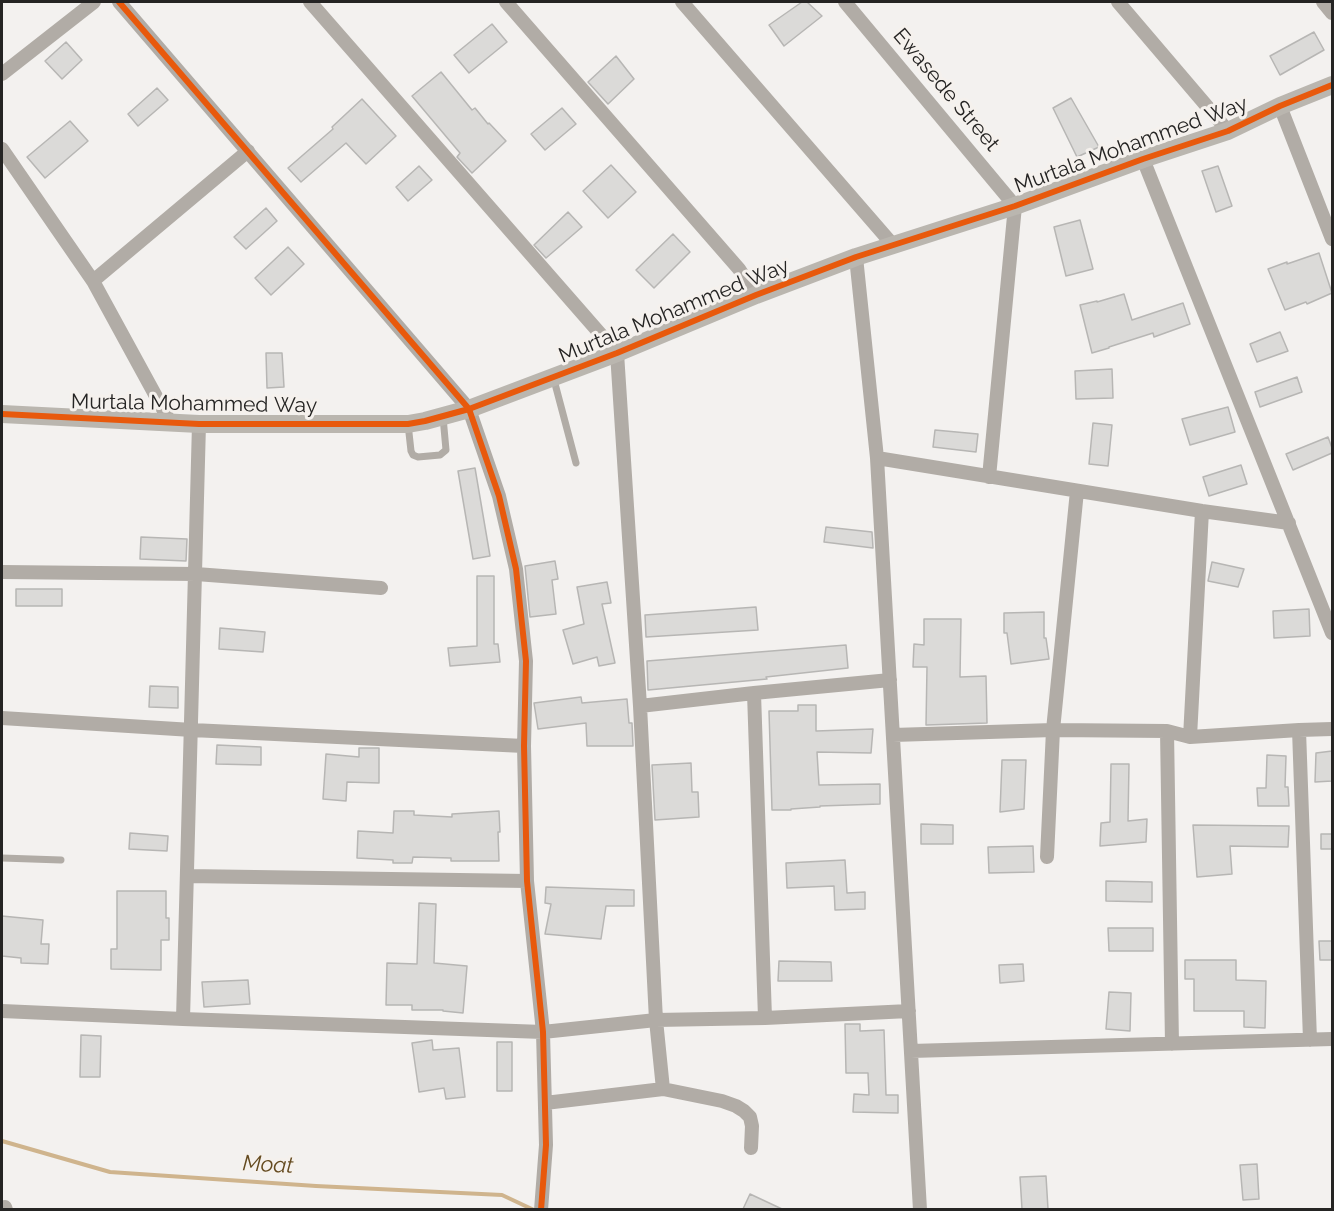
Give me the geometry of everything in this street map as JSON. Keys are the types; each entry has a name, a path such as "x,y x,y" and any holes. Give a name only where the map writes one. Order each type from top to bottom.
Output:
{"street":[{"path":"2,74 94,2"},
{"path":"119,2 470,409 499,495 516,569 526,661 524,746 527,882 543,1032 545,1104 546,1145 541,1209"},
{"path":"310,2 617,353 640,706 656,1020 663,1089"},
{"path":"506,2 739,269 756,295"},
{"path":"682,2 893,245"},
{"name":"Ewasede Street","path":"845,2 1015,206"},
{"path":"1118,2 1228,131"},
{"path":"1323,2 1332,13"},
{"name":"Murtala Mohammed Way","path":"2,414 199,423 408,424 443,416 470,409 617,353 756,295 856,257 1015,206 1143,159 1228,131 1280,106 1332,85"},
{"path":"1280,106 1332,239"},
{"path":"2,149 93,280 170,422"},
{"path":"93,280 248,151"},
{"path":"1143,159 1332,633"},
{"path":"988,477 1015,206"},
{"path":"856,257 877,458 920,1209"},
{"path":"183,1019 199,423"},
{"path":"877,458 1289,523"},
{"path":"1047,857 1053,730 1077,491"},
{"path":"1190,737 1202,511"},
{"path":"2,572 196,574 381,588"},
{"path":"640,706 890,680"},
{"path":"753,693 765,1018"},
{"path":"2,718 192,730 524,746"},
{"path":"893,735 1053,730 1167,731 1190,737 1332,729"},
{"path":"1299,730 1310,1040"},
{"path":"1167,731 1172,1044"},
{"path":"187,876 527,882"},
{"path":"2,1011 543,1032 656,1020 765,1018 909,1011"},
{"path":"911,1051 1332,1039"},
{"path":"545,1104 663,1089 722,1101 744,1111 750,1117 751,1148"}],"lane":[{"path":"554,377 576,464"},
{"path":"408,424 413,455 418,457 440,455 446,450 443,416"},
{"path":"2,858 61,860"}],"building":[{"path":"802,2 807,2 822,16 784,46 769,25"},
{"path":"492,24 507,42 469,73 454,55"},
{"path":"1314,32 1324,50 1280,75 1270,56"},
{"path":"66,42 82,60 62,79 45,61"},
{"path":"616,56 634,79 608,104 588,82"},
{"path":"441,72 472,110 475,108 506,141 472,173 457,157 460,153 412,96"},
{"path":"157,88 168,100 138,126 128,114"},
{"path":"1071,98 1099,147 1077,157 1053,108"},
{"path":"362,99 396,136 366,164 346,143 301,182 288,168 333,129 332,127"},
{"path":"562,108 576,124 545,150 531,134"},
{"path":"70,121 88,141 45,178 27,157"},
{"path":"611,165 636,192 608,218 583,191"},
{"path":"419,166 432,180 408,201 396,187"},
{"path":"1218,166 1232,206 1216,212 1202,171"},
{"path":"266,208 277,221 246,249 234,237"},
{"path":"568,212 582,227 546,258 534,245"},
{"path":"1080,220 1093,269 1066,276 1054,227"},
{"path":"673,234 690,252 654,288 636,270"},
{"path":"288,247 304,264 271,295 255,278"},
{"path":"1319,253 1332,293 1307,304 1306,302 1285,310 1268,269"},
{"path":"1124,294 1132,320 1183,303 1190,324 1154,337 1153,333 1092,353 1080,305"},
{"path":"1280,332 1288,351 1257,362 1250,344"},
{"path":"266,353 282,353 284,387 267,388"},
{"path":"1112,369 1113,398 1076,399 1075,371"},
{"path":"1297,377 1302,392 1260,407 1255,392"},
{"path":"1228,407 1235,432 1190,445 1182,419"},
{"path":"1093,423 1112,425 1108,466 1089,464"},
{"path":"935,430 978,434 976,452 933,447"},
{"path":"1328,437 1332,453 1293,470 1286,454"},
{"path":"1241,465 1247,484 1209,496 1203,477"},
{"path":"475,468 490,556 473,559 458,471"},
{"path":"826,527 872,532 873,548 824,542"},
{"path":"141,537 187,539 186,561 140,559"},
{"path":"555,561 558,579 552,580 556,614 530,617 525,566"},
{"path":"1212,562 1244,569 1238,587 1208,581"},
{"path":"477,576 494,576 494,644 498,644 500,662 450,666 448,648 477,646"},
{"path":"607,582 611,603 602,604 615,663 599,666 597,657 573,664 563,630 584,624 577,587"},
{"path":"16,589 62,589 62,606 16,606"},
{"path":"756,607 758,630 646,637 645,615"},
{"path":"1309,609 1310,636 1274,638 1273,611"},
{"path":"1044,612 1044,638 1046,638 1049,659 1011,664 1007,633 1004,633 1004,613"},
{"path":"924,619 961,619 960,677 986,676 987,723 926,725 927,667 913,667 914,644 924,645"},
{"path":"220,628 265,632 263,652 219,649"},
{"path":"846,645 848,668 766,677 767,679 648,690 647,661"},
{"path":"150,686 178,687 178,708 149,707"},
{"path":"581,697 582,703 627,699 629,723 632,723 633,746 587,746 586,723 538,729 534,703"},
{"path":"798,705 816,705 816,731 873,729 871,753 817,752 819,785 880,784 880,804 772,810 769,711 798,711"},
{"path":"217,745 261,747 261,765 216,764"},
{"path":"359,748 379,748 379,783 347,782 346,801 323,799 326,754 359,757"},
{"path":"1332,751 1332,781 1315,782 1316,753"},
{"path":"1267,755 1286,756 1285,787 1288,787 1289,806 1258,806 1257,788 1266,788"},
{"path":"1002,760 1026,760 1024,809 1000,812"},
{"path":"691,763 692,792 698,792 699,817 655,820 652,765"},
{"path":"1111,764 1129,764 1128,821 1147,819 1146,842 1100,846 1101,823 1110,822"},
{"path":"394,811 414,811 414,815 452,817 452,814 499,811 499,861 451,861 451,858 413,857 412,863 393,863 393,860 357,858 358,831 393,833"},
{"path":"921,824 953,825 953,844 921,844"},
{"path":"1193,825 1289,826 1288,847 1230,846 1232,874 1197,877"},
{"path":"130,833 168,836 167,851 129,849"},
{"path":"1321,834 1332,834 1332,849 1321,849"},
{"path":"1033,846 1034,872 989,873 988,847"},
{"path":"845,860 847,893 865,892 865,909 835,910 834,886 787,888 786,863"},
{"path":"1106,881 1152,882 1152,902 1106,901"},
{"path":"546,887 634,890 634,906 606,906 601,939 545,934 551,904 545,903"},
{"path":"117,891 166,891 169,940 161,940 161,970 111,969 111,949 117,949"},
{"path":"419,903 436,904 434,963 467,966 463,1013 443,1010 412,1010 412,1005 386,1005 387,963 417,964"},
{"path":"2,916 43,920 41,944 49,944 48,964 21,963 21,958 2,956"},
{"path":"1108,928 1153,928 1153,951 1109,951"},
{"path":"1319,941 1332,941 1332,960 1320,960"},
{"path":"1185,960 1236,960 1236,980 1266,981 1265,1028 1244,1027 1244,1011 1194,1011 1194,979 1185,979"},
{"path":"779,961 831,962 832,981 778,981"},
{"path":"1023,964 1024,981 1000,983 999,965"},
{"path":"248,980 250,1004 204,1007 202,982"},
{"path":"1109,992 1131,993 1130,1031 1106,1029"},
{"path":"845,1024 860,1024 860,1031 884,1030 886,1095 898,1095 898,1113 853,1112 854,1094 869,1095 868,1073 846,1073"},
{"path":"81,1035 101,1036 100,1077 80,1077"},
{"path":"432,1040 433,1050 459,1048 465,1097 446,1099 444,1088 419,1092 412,1043"},
{"path":"497,1042 512,1042 512,1091 497,1091"},
{"path":"1257,1164 1259,1199 1243,1200 1240,1165"},
{"path":"1046,1176 1048,1209 1022,1209 1020,1177"},
{"path":"750,1194 782,1209 743,1209"}],"waterway":[{"name":"Moat","path":"2,1141 110,1172 316,1186 502,1195 534,1210"}],"cycle path":[{"path":"119,2 469,409 499,496 516,569 526,661 524,746 527,881 543,1032 546,1145 541,1210"},
{"path":"2,414 199,424 408,424 425,421 469,409 617,353 756,295 856,257 1015,206 1143,159 1228,131 1280,106 1332,85"}]}
